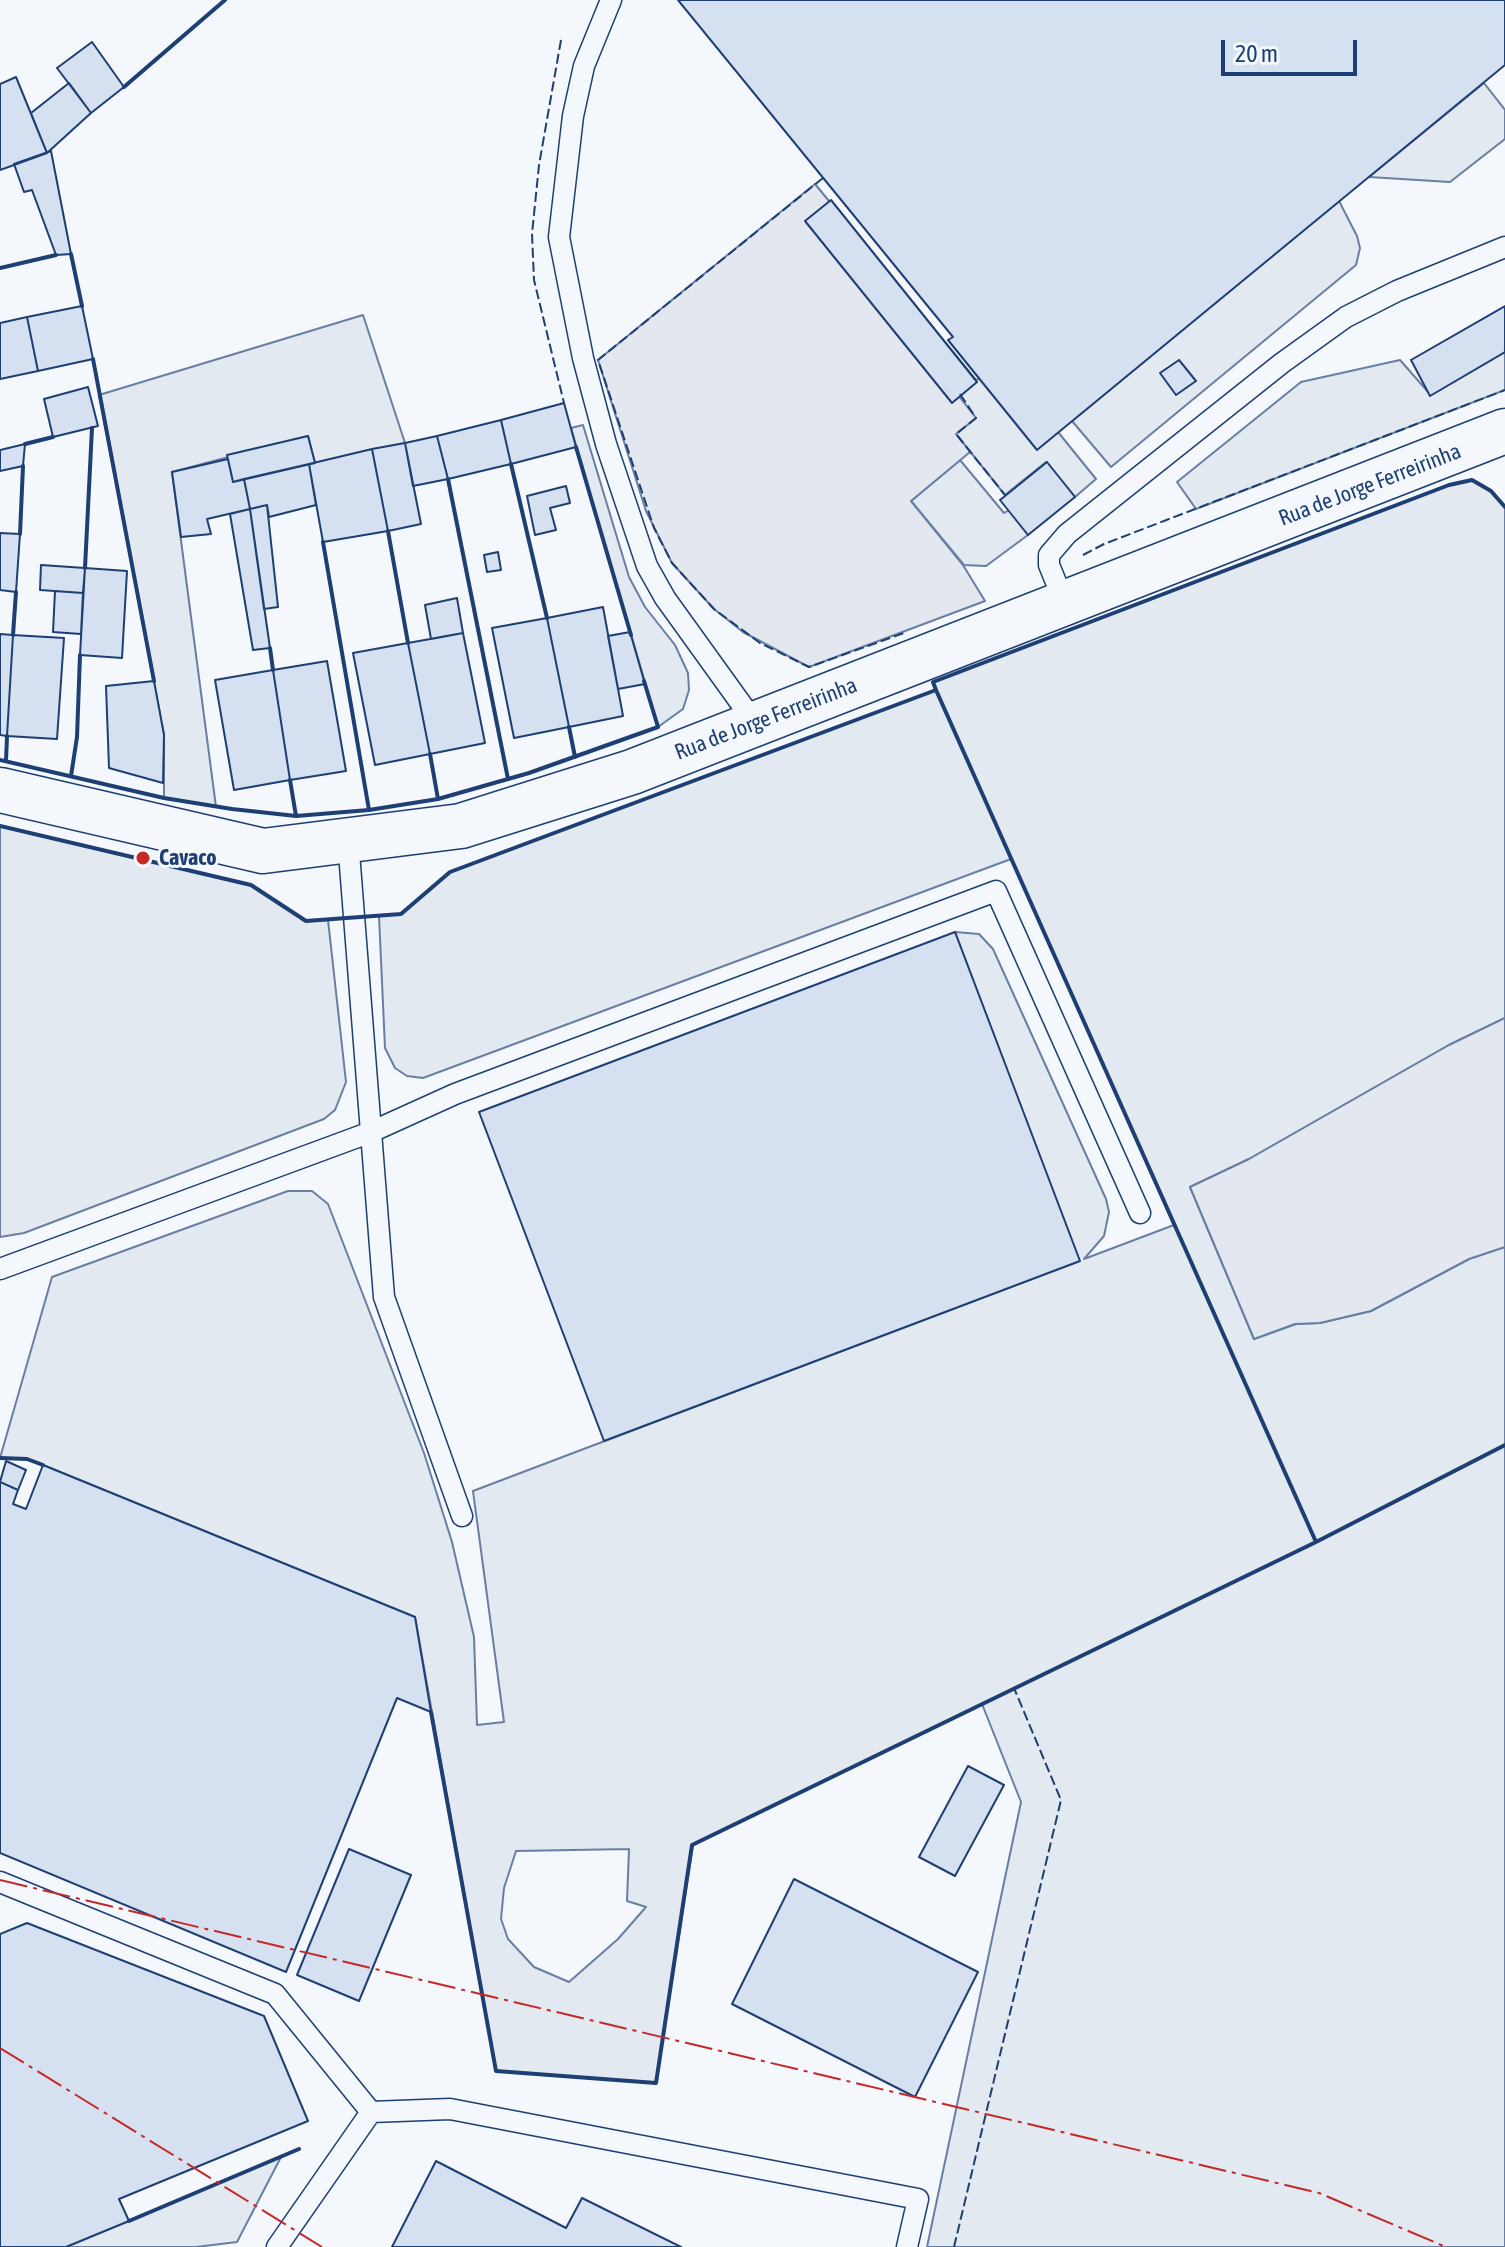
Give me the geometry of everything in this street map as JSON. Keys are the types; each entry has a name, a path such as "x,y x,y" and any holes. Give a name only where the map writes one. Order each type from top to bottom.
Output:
{"street":[{"name":"Rua de Jorge Ferreirinha","path":"0,790 263,851 461,826 583,790 1505,431"}],"lane":[{"path":"611,0 584,66 573,116 559,237 574,313 606,444 647,566 665,598 755,723"},
{"path":"1065,604 1049,565 1049,555 1067,534 1282,363 1346,317 1397,291 1505,247"},
{"path":"348,840 384,1297 462,1516"},
{"path":"0,1269 371,1132 455,1094 996,891 1140,1213"},
{"path":"0,1882 275,1994 371,2112"},
{"path":"371,2112 450,2109 918,2199 907,2247"},
{"path":"277,2247 371,2112"}],"shaded area":[{"path":"1484,83 1505,110 1505,139 1450,182 1369,177"},
{"path":"815,184 976,380 958,395 976,418 956,434 970,452 911,501 963,565 985,601 809,667 743,632 714,609 672,563 646,511 598,360"},
{"path":"1339,201 1357,236 1360,248 1356,265 1111,467 1072,421"},
{"path":"363,315 405,443 315,463 308,436 172,472 216,807 164,798 164,735 99,395"},
{"path":"1505,348 1505,390 1196,509 1177,482 1301,382 1400,360 1429,393"},
{"path":"979,378 1058,432 1096,479 1075,497 1046,462 1005,495 956,434 976,418 958,395"},
{"path":"583,425 629,577 645,607 675,645 688,673 689,690 683,709 658,727 571,428"},
{"path":"960,460 1004,513 1009,510 1028,535 986,566 964,565 911,501"},
{"path":"1472,480 1491,491 1505,507 1505,1018 1449,1045 1249,1159 1190,1187 1254,1339 1296,1324 1320,1323 1371,1311 1469,1259 1505,1247 1505,2247 927,2247 1021,1802 982,1704 693,1845 656,2083 496,2071 415,1617 43,1465 27,1459 0,1458 52,1277 288,1191 312,1191 328,1204 424,1453 452,1542 474,1637 477,1725 504,1722 473,1491 1079,1261 955,932 979,934 993,949 1106,1199 1109,1212 1104,1236 1084,1259 1174,1225 1011,859 423,1078 407,1076 395,1068 385,1048 379,916 401,914 450,872 936,690 933,682 1449,485","holes":["629,1849 627,1901 646,1907 618,1939 569,1982 534,1967 508,1939 501,1919 504,1888 516,1851"]},
{"path":"0,826 251,885 306,921 328,920 346,1082 335,1110 324,1119 24,1233 0,1237"},
{"path":"1505,1018 1505,1247 1469,1259 1371,1311 1320,1323 1295,1324 1254,1339 1190,1187 1249,1159 1449,1045"},
{"path":"281,2157 237,2242 196,2247 66,2247"}],"building":[{"path":"678,0 1505,0 1505,65 1037,450 948,340 953,337"},
{"path":"92,42 124,87 91,113 57,68"},
{"path":"16,77 47,153 0,170 0,84"},
{"path":"69,83 91,113 47,153 31,113"},
{"path":"51,151 71,254 56,255 32,190 24,192 14,164"},
{"path":"831,200 977,382 952,403 805,221"},
{"path":"82,306 93,359 38,371 27,317"},
{"path":"1505,306 1505,352 1430,396 1411,360"},
{"path":"27,317 38,371 0,379 0,323"},
{"path":"1179,360 1196,381 1176,395 1160,373"},
{"path":"88,387 98,426 53,437 44,399"},
{"path":"564,403 576,447 511,464 501,420"},
{"path":"501,420 511,464 448,479 437,436"},
{"path":"308,436 315,463 233,482 227,455"},
{"path":"437,436 448,479 413,486 405,443"},
{"path":"405,443 421,524 388,531 372,449"},
{"path":"25,444 23,466 0,471 0,450"},
{"path":"372,449 388,531 323,542 309,464"},
{"path":"228,459 233,482 244,479 250,509 207,519 211,534 181,537 172,472"},
{"path":"1047,462 1075,497 1028,535 1000,500"},
{"path":"309,464 316,505 269,517 267,505 250,509 244,479"},
{"path":"566,486 570,503 550,508 556,530 535,535 527,496"},
{"path":"267,505 278,607 264,609 250,509"},
{"path":"250,509 270,648 253,650 230,514"},
{"path":"0,533 20,534 16,592 0,590"},
{"path":"498,552 501,570 487,572 484,555"},
{"path":"41,565 85,568 83,593 40,590"},
{"path":"85,568 127,571 122,658 80,655"},
{"path":"55,591 83,593 81,634 53,632"},
{"path":"457,598 463,633 431,639 425,605"},
{"path":"603,607 623,716 569,727 547,618"},
{"path":"547,618 569,727 514,738 492,628"},
{"path":"630,632 645,684 618,689 608,636"},
{"path":"463,633 485,743 430,754 408,643"},
{"path":"0,634 13,635 7,736 0,735"},
{"path":"13,635 64,638 57,739 7,736"},
{"path":"408,643 430,754 375,765 353,653"},
{"path":"327,661 346,771 290,780 273,670"},
{"path":"273,670 290,780 234,790 215,680"},
{"path":"154,681 164,735 163,783 109,768 106,686"},
{"path":"955,932 1080,1261 604,1441 479,1112"},
{"path":"6,1461 26,1470 18,1490 0,1482"},
{"path":"43,1465 415,1617 431,1712 397,1698 286,1972 0,1853 0,1482 18,1490 13,1504 26,1509"},
{"path":"968,1766 1004,1785 955,1876 919,1857"},
{"path":"349,1849 411,1875 359,2001 297,1975"},
{"path":"794,1879 978,1972 915,2097 732,2004"},
{"path":"27,1923 264,2016 308,2121 119,2199 129,2221 66,2247 0,2247 0,1934"},
{"path":"436,2161 566,2228 582,2198 681,2247 392,2247"}],"fence":[{"path":"561,40 539,165 532,234 534,280 564,403"},
{"path":"823,178 598,360 654,528 672,563 714,609 760,643 809,667 904,633"},
{"path":"1083,555 1104,544 1505,390"},
{"path":"960,394 976,418 956,434 1005,495"},
{"path":"954,2247 1061,1800 1014,1688"}],"wall":[{"path":"124,87 225,0"},
{"path":"71,254 82,306"},
{"path":"0,268 56,255"},
{"path":"93,359 154,681"},
{"path":"85,568 92,428"},
{"path":"25,444 53,437"},
{"path":"576,447 631,635"},
{"path":"511,464 547,618"},
{"path":"20,534 23,466"},
{"path":"448,479 508,779"},
{"path":"0,826 251,885 306,921 401,914 450,872 936,690 933,682 1449,485 1472,480 1491,491 1505,507"},
{"path":"388,531 408,643"},
{"path":"323,542 369,810"},
{"path":"13,635 16,592"},
{"path":"270,648 273,670"},
{"path":"71,776 77,737 80,655"},
{"path":"0,760 164,798 232,809 296,816 369,810 438,799 529,773 658,727 644,681"},
{"path":"936,690 1316,1542 1505,1445"},
{"path":"569,727 575,757"},
{"path":"6,761 7,736"},
{"path":"430,754 438,799"},
{"path":"290,780 296,816"},
{"path":"0,1458 27,1459 43,1465"},
{"path":"431,1712 496,2071 656,2083 692,1845 1316,1542"},
{"path":"129,2221 299,2149"}],"power":[{"path":"0,1880 1319,2193 1446,2247"},
{"path":"0,2048 322,2247"}],"place":[{"name":"Cavaco","path":"143,858"}]}
